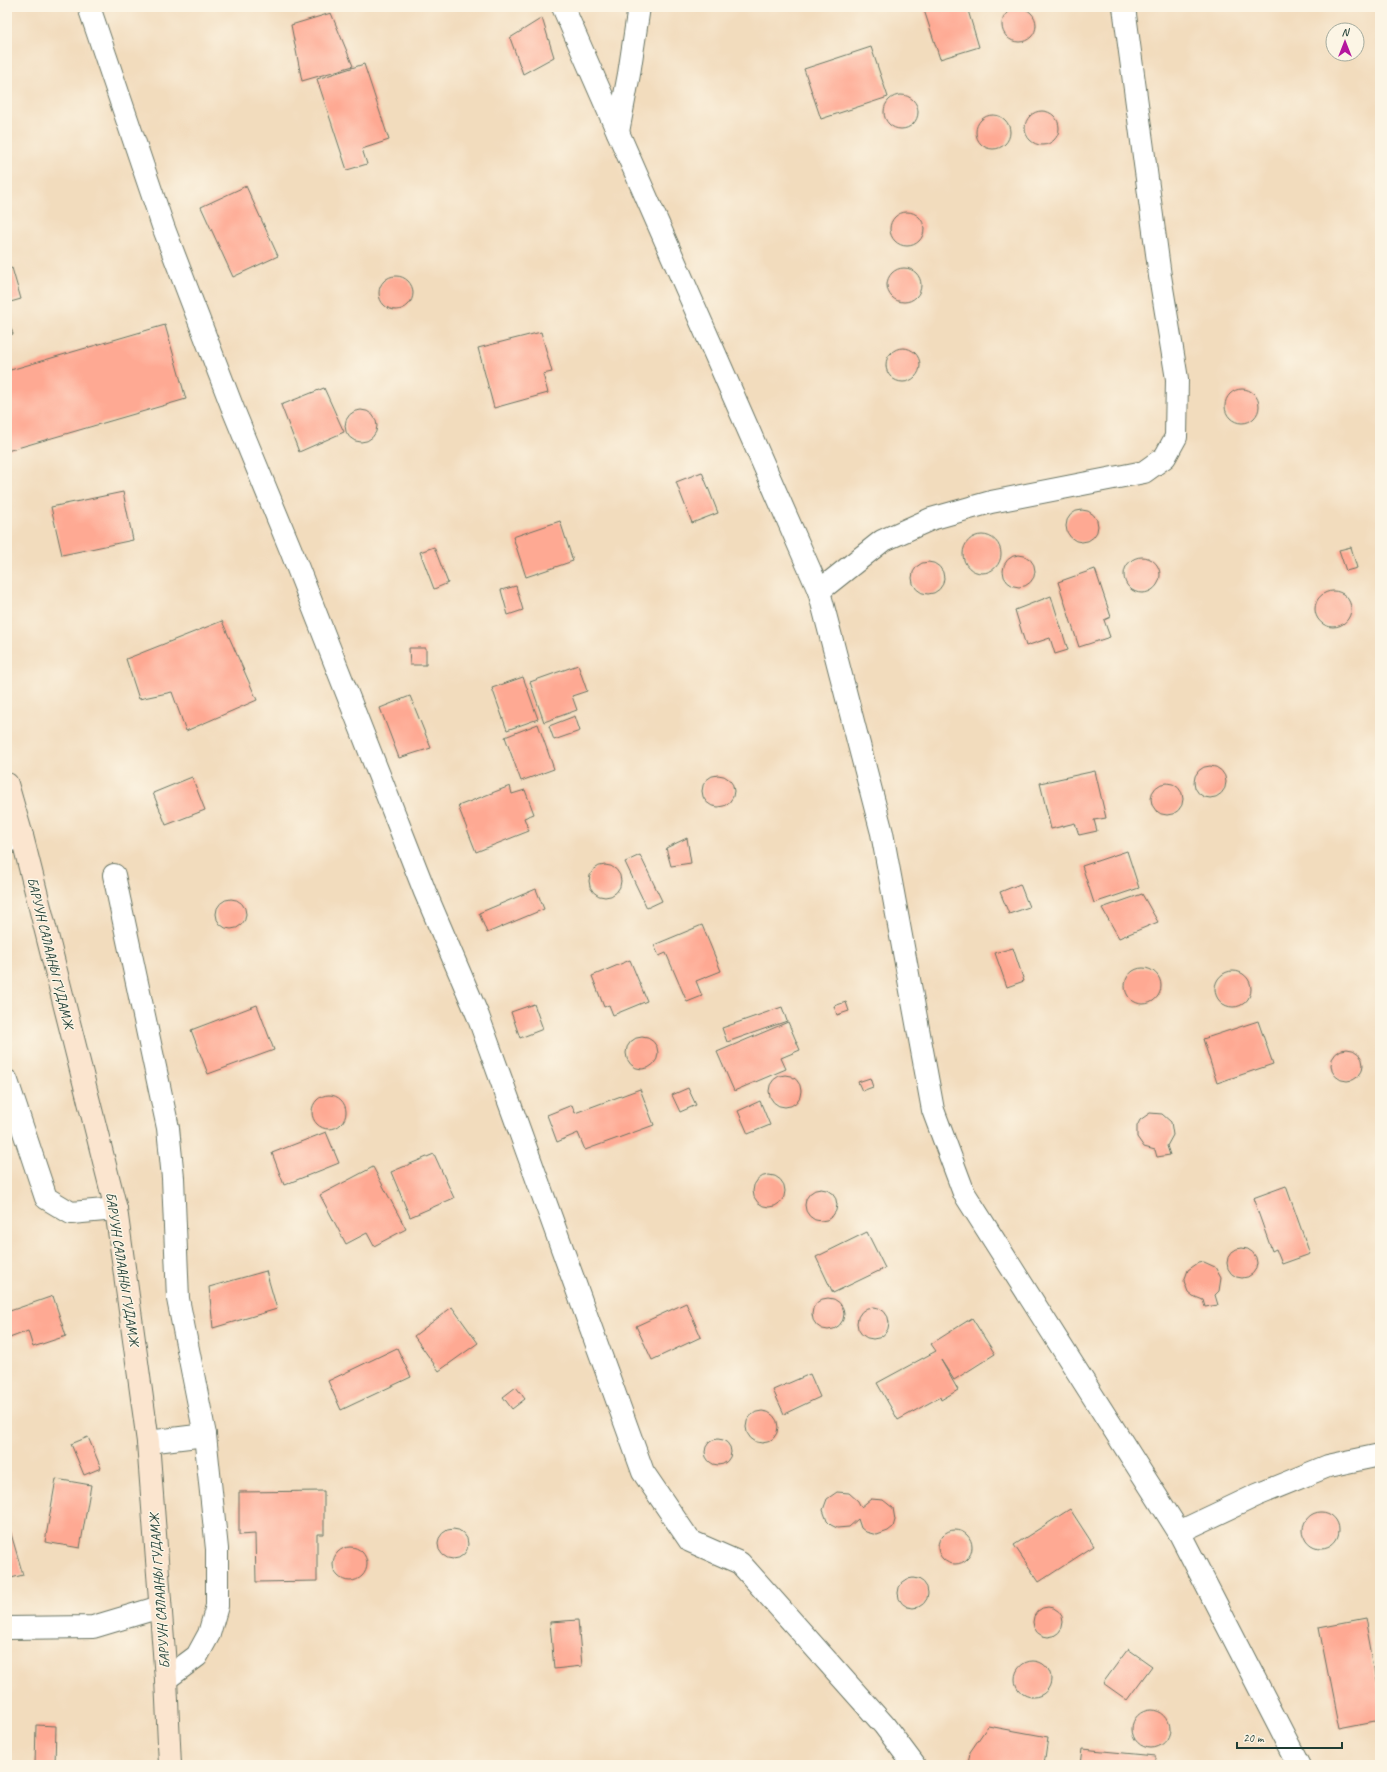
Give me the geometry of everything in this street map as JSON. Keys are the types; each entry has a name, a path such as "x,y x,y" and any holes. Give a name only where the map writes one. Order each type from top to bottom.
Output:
{"main road":[{"name":"БАРУУН САЛААНЫ ГУДАМЖ","path":"7,784 14,839 116,1209 148,1442 166,1679 170,1765"}],"street":[{"path":"89,7 164,229 233,409 290,548 425,892 478,1016 643,1472 690,1541 740,1564 884,1725 914,1765"},
{"path":"563,7 819,591 882,833 933,1110 964,1193 1179,1532 1300,1765"},
{"path":"618,132 629,74 638,7"},
{"path":"819,591 882,541 931,519 991,502 1144,472 1165,457 1176,437 1177,380 1160,276 1124,7"},
{"path":"114,875 168,1128 173,1178 178,1299 205,1436 217,1549 217,1606 209,1634 197,1656 166,1679"},
{"path":"7,1081 46,1198 71,1213 116,1209"},
{"path":"148,1442 205,1436"},
{"path":"1179,1532 1257,1495 1328,1466 1380,1455"},
{"path":"7,1628 93,1627 160,1607"}],"building":[{"path":"923,7 967,7 979,47 940,59"},
{"path":"1016,8 1022,8 1026,9 1033,15 1036,25 1035,32 1029,39 1022,42 1016,42 1012,41 1005,35 1002,28 1002,22 1003,18 1009,11"},
{"path":"331,13 353,66 302,81 291,25"},
{"path":"542,18 554,57 523,74 510,38"},
{"path":"871,47 888,97 821,119 804,69"},
{"path":"364,64 389,140 362,149 367,164 347,170 317,79"},
{"path":"898,95 904,95 908,96 915,102 918,112 917,119 911,126 904,129 898,129 894,128 887,122 884,115 884,109 885,105 891,98"},
{"path":"1039,111 1045,111 1049,112 1056,118 1059,128 1058,135 1052,142 1045,145 1039,145 1035,144 1028,138 1025,131 1025,125 1026,121 1032,114"},
{"path":"990,115 996,115 1000,116 1007,122 1010,132 1009,139 1003,146 996,149 990,149 986,148 979,142 976,135 976,129 977,125 983,118"},
{"path":"246,186 278,256 233,277 201,207"},
{"path":"904,212 910,212 914,213 921,219 924,229 923,236 917,243 910,246 904,246 900,245 893,239 890,232 890,226 891,222 897,215"},
{"path":"12,268 21,299 7,303 7,270"},
{"path":"901,268 907,268 911,269 918,275 921,285 920,292 914,299 907,302 901,302 897,301 890,295 887,288 887,282 888,278 894,271"},
{"path":"393,276 399,276 403,277 410,283 413,293 412,300 406,307 399,310 393,310 389,309 382,303 379,296 379,290 380,286 386,279"},
{"path":"7,317 13,334 7,336"},
{"path":"165,325 186,399 7,451 7,371"},
{"path":"541,332 552,372 543,374 548,393 494,408 478,348"},
{"path":"900,348 906,348 910,349 917,355 920,365 919,372 913,379 906,382 900,382 896,381 889,375 886,368 886,362 887,358 893,351"},
{"path":"324,388 344,432 299,452 281,405"},
{"path":"1239,389 1245,389 1249,390 1256,396 1259,406 1258,413 1252,420 1245,423 1239,423 1235,422 1228,416 1225,409 1225,403 1226,399 1232,392"},
{"path":"361,410 372,415 377,426 372,437 361,442 350,437 345,426 350,415"},
{"path":"702,472 718,513 692,523 676,482"},
{"path":"123,492 133,540 62,555 51,507"},
{"path":"1082,510 1088,511 1095,517 1098,526 1097,532 1091,539 1082,542 1076,541 1069,535 1066,526 1067,520 1073,513"},
{"path":"560,521 573,561 526,577 513,537"},
{"path":"978,535 986,535 996,540 1000,547 1000,561 996,568 986,573 978,573 968,568 966,565 963,558 963,550 968,540 971,538"},
{"path":"434,547 448,583 434,589 420,552"},
{"path":"1351,547 1357,568 1346,571 1339,550"},
{"path":"1019,555 1025,556 1032,562 1035,571 1034,577 1028,584 1019,587 1013,586 1006,580 1003,571 1004,565 1010,558"},
{"path":"1146,557 1155,562 1159,568 1159,582 1155,588 1146,593 1138,593 1129,588 1125,582 1124,571 1129,562 1135,558"},
{"path":"928,562 934,563 941,569 944,578 943,584 937,591 928,594 922,593 915,587 912,578 913,572 919,565"},
{"path":"1095,569 1111,617 1104,620 1110,637 1079,647 1058,582"},
{"path":"516,586 523,610 508,615 501,590"},
{"path":"1337,591 1346,596 1350,602 1350,616 1346,622 1337,627 1329,627 1320,622 1316,616 1315,605 1320,596 1326,592"},
{"path":"1051,596 1068,650 1055,654 1050,638 1026,646 1015,610"},
{"path":"222,621 257,700 186,731 172,692 139,699 126,659"},
{"path":"409,648 426,648 426,665 410,665"},
{"path":"578,665 587,691 572,696 577,710 544,722 530,682"},
{"path":"523,677 538,719 507,730 492,688"},
{"path":"410,696 431,748 399,758 380,708"},
{"path":"575,716 580,731 554,740 549,726"},
{"path":"538,724 554,769 521,781 505,737"},
{"path":"1210,766 1216,767 1223,773 1226,782 1225,788 1219,795 1210,798 1204,797 1197,791 1194,782 1195,776 1201,769"},
{"path":"1095,771 1106,818 1094,820 1097,831 1079,835 1075,823 1051,829 1040,783"},
{"path":"718,775 724,776 731,782 734,791 733,797 727,804 718,807 712,806 705,800 702,791 703,785 709,778"},
{"path":"192,777 205,810 166,825 153,793"},
{"path":"1167,783 1173,784 1180,790 1183,799 1182,805 1176,812 1167,815 1161,814 1154,808 1151,799 1152,793 1158,786"},
{"path":"510,786 512,794 525,790 534,814 524,818 529,831 476,852 458,806"},
{"path":"1380,796 1380,815 1377,806"},
{"path":"687,838 691,863 671,866 666,848"},
{"path":"1127,851 1139,888 1094,903 1082,866"},
{"path":"640,855 662,901 647,908 625,862"},
{"path":"605,865 611,866 618,872 621,881 620,887 614,894 605,897 599,896 592,890 589,881 590,875 596,868"},
{"path":"1020,884 1029,907 1009,914 1000,892"},
{"path":"536,889 544,909 487,933 479,913"},
{"path":"1142,894 1158,922 1119,938 1102,908"},
{"path":"231,899 242,903 246,914 242,925 231,929 220,925 216,914 220,903"},
{"path":"702,925 721,971 696,981 702,996 687,1002 666,953 659,956 654,945"},
{"path":"1013,948 1024,981 1007,987 995,953"},
{"path":"630,960 647,1001 613,1015 609,1005 604,1007 592,976"},
{"path":"1147,968 1156,973 1160,979 1160,993 1156,999 1147,1004 1139,1004 1130,999 1126,993 1125,982 1130,973 1136,969"},
{"path":"1233,971 1243,974 1248,979 1251,989 1248,999 1243,1004 1233,1007 1223,1004 1218,999 1215,989 1218,979 1223,974"},
{"path":"846,1002 849,1011 837,1015 834,1006"},
{"path":"534,1004 543,1029 520,1038 511,1012"},
{"path":"257,1005 274,1050 208,1074 191,1030"},
{"path":"782,1007 787,1021 727,1042 722,1028"},
{"path":"1258,1021 1273,1064 1217,1083 1203,1039"},
{"path":"788,1022 800,1050 781,1058 786,1069 734,1091 717,1052"},
{"path":"642,1037 648,1038 655,1044 658,1053 657,1059 651,1066 642,1069 636,1068 629,1062 626,1053 627,1047 633,1040"},
{"path":"1347,1049 1353,1050 1360,1056 1363,1065 1362,1071 1356,1078 1347,1081 1341,1080 1334,1074 1331,1065 1332,1059 1338,1052"},
{"path":"785,1075 791,1076 798,1082 801,1091 800,1097 794,1104 785,1107 779,1106 772,1100 769,1091 770,1085 776,1078"},
{"path":"870,1078 873,1087 862,1091 858,1082"},
{"path":"688,1088 696,1105 680,1112 672,1095"},
{"path":"640,1089 654,1125 585,1150 578,1133 557,1142 547,1115 572,1105 575,1113"},
{"path":"326,1095 332,1095 341,1100 345,1106 345,1118 341,1124 332,1129 326,1129 317,1124 312,1115 312,1109 317,1100"},
{"path":"760,1101 770,1125 748,1134 738,1111"},
{"path":"1150,1113 1162,1114 1171,1122 1173,1135 1167,1146 1170,1155 1157,1157 1155,1150 1144,1147 1137,1137 1137,1126 1140,1120"},
{"path":"326,1132 339,1163 284,1185 272,1153"},
{"path":"434,1154 454,1198 410,1217 391,1172"},
{"path":"373,1167 406,1229 374,1246 367,1233 346,1244 320,1195"},
{"path":"769,1175 775,1176 782,1182 785,1191 784,1197 778,1204 769,1207 763,1206 756,1200 753,1191 754,1185 760,1178"},
{"path":"1286,1186 1310,1254 1282,1264 1276,1249 1272,1251 1253,1198"},
{"path":"818,1189 824,1189 834,1196 837,1205 836,1211 830,1218 824,1221 818,1221 808,1214 805,1208 805,1202 812,1192"},
{"path":"867,1232 885,1268 833,1293 816,1257"},
{"path":"1242,1248 1253,1252 1257,1263 1253,1274 1242,1278 1231,1274 1227,1263 1231,1252"},
{"path":"1204,1262 1215,1267 1221,1278 1219,1291 1215,1295 1218,1305 1205,1307 1203,1300 1188,1292 1184,1281 1188,1270 1198,1263"},
{"path":"266,1271 277,1309 213,1328 209,1287"},
{"path":"53,1296 66,1336 33,1347 28,1331 7,1339 7,1312"},
{"path":"828,1298 834,1299 841,1305 844,1314 843,1320 837,1327 828,1330 822,1329 815,1323 812,1314 813,1308 819,1301"},
{"path":"686,1303 701,1337 652,1360 636,1326"},
{"path":"452,1307 478,1343 439,1371 414,1336"},
{"path":"870,1307 876,1307 886,1314 889,1323 888,1329 882,1336 876,1339 870,1339 860,1332 857,1326 857,1320 864,1310"},
{"path":"972,1318 995,1354 954,1380 941,1360 958,1390 941,1400 940,1397 898,1420 877,1383 936,1351 931,1344"},
{"path":"397,1348 411,1377 341,1410 328,1381"},
{"path":"810,1374 820,1397 784,1414 773,1390"},
{"path":"516,1387 525,1399 512,1409 503,1397"},
{"path":"762,1411 768,1412 775,1418 778,1427 777,1433 771,1440 762,1443 756,1442 749,1436 746,1427 747,1421 753,1414"},
{"path":"88,1437 101,1468 84,1475 71,1444"},
{"path":"718,1439 727,1443 731,1452 727,1461 718,1465 709,1461 705,1452 709,1443"},
{"path":"56,1479 91,1485 80,1548 45,1542"},
{"path":"324,1491 324,1534 317,1534 317,1581 256,1582 255,1534 239,1535 239,1492"},
{"path":"837,1492 849,1493 858,1501 861,1507 871,1499 883,1500 893,1508 895,1520 893,1527 888,1531 877,1535 866,1532 861,1528 858,1519 849,1527 837,1528 831,1525 827,1521 823,1510 827,1499"},
{"path":"1070,1509 1094,1546 1039,1582 1014,1545"},
{"path":"1325,1512 1334,1517 1338,1523 1338,1537 1334,1543 1325,1548 1317,1548 1308,1543 1304,1537 1303,1526 1308,1517 1314,1513"},
{"path":"7,1520 23,1575 7,1579"},
{"path":"453,1529 464,1533 468,1544 464,1555 453,1559 442,1555 438,1544 442,1533"},
{"path":"952,1530 958,1530 962,1531 969,1537 972,1547 971,1554 965,1561 958,1564 952,1564 948,1563 941,1557 938,1550 938,1544 939,1540 945,1533"},
{"path":"347,1547 353,1547 362,1552 366,1558 366,1570 362,1576 353,1581 347,1581 338,1576 333,1567 333,1561 338,1552"},
{"path":"913,1578 924,1582 928,1593 924,1604 913,1608 902,1604 898,1593 902,1582"},
{"path":"1048,1607 1059,1611 1063,1622 1059,1633 1048,1637 1037,1633 1033,1622 1037,1611"},
{"path":"1365,1619 1380,1700 1380,1721 1339,1729 1319,1628"},
{"path":"578,1620 582,1666 554,1669 550,1622"},
{"path":"1128,1649 1152,1666 1127,1700 1103,1683"},
{"path":"1033,1661 1046,1666 1051,1679 1046,1692 1033,1697 1020,1692 1015,1679 1020,1666"},
{"path":"1147,1710 1155,1710 1162,1713 1167,1718 1170,1729 1167,1740 1162,1745 1155,1748 1147,1748 1140,1745 1135,1740 1132,1733 1132,1725 1135,1718 1140,1713"},
{"path":"36,1725 56,1726 55,1765 35,1765"},
{"path":"988,1726 1048,1737 1044,1765 968,1765 970,1752"},
{"path":"1082,1749 1155,1756 1155,1765 1080,1765"}]}
